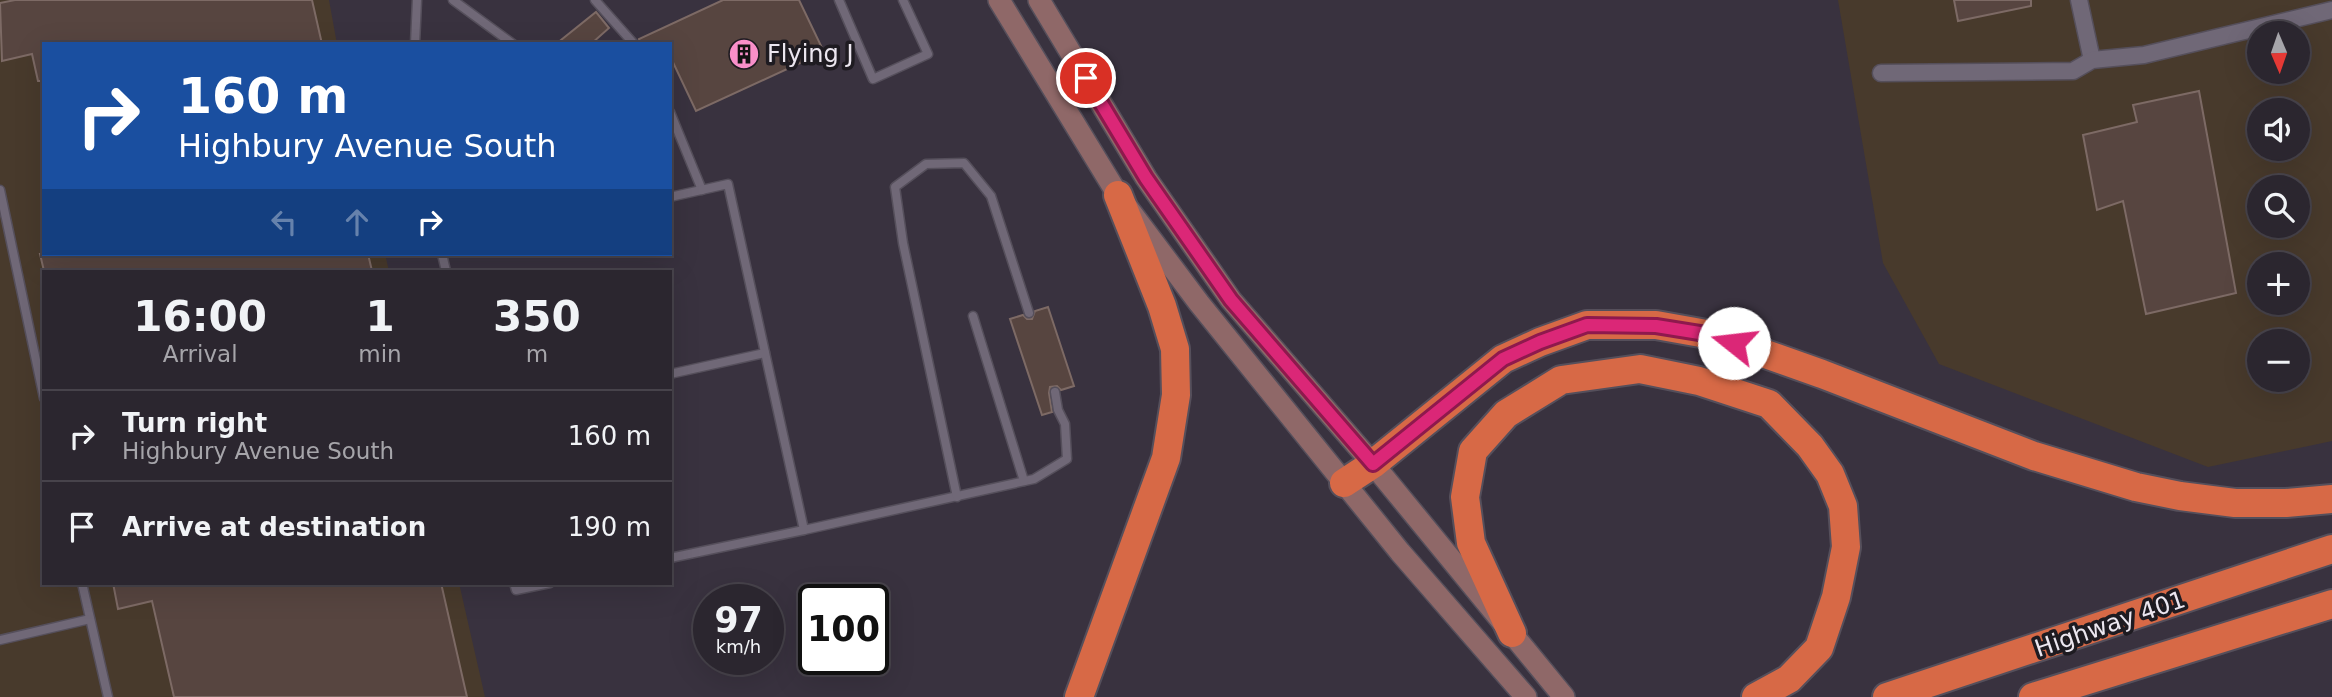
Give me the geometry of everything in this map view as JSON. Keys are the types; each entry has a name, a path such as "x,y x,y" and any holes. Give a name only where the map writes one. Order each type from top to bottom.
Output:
{"highway":[{"path":"1079,697 1166,458 1176,395 1175,349 1166,317 1118,195"},
{"path":"1344,483 1373,464 1503,359 1587,325 1656,326 1712,335 1822,374 2034,456 2136,487 2235,503 2286,503 2332,499"},
{"path":"1512,633 1471,542 1465,497 1473,450 1506,414 1561,380 1640,369 1699,380 1769,404 1810,446 1830,474 1843,506 1846,547 1836,597 1819,648 1789,679 1756,697"},
{"name":"Highway 401","path":"1887,697 2332,549"},
{"name":"Highway 401","path":"2033,697 2332,604"}],"main road":[{"path":"999,0 1118,195 1199,303 1399,552 1525,697"},
{"path":"1039,0 1146,178 1231,300 1373,464 1564,697"}],"street":[{"path":"2079,0 2092,60"},
{"path":"1881,73 2073,71 2092,60 2144,55 2332,10"}],"lane":[{"path":"415,42 417,0"},
{"path":"453,0 510,42"},
{"path":"594,0 632,42"},
{"path":"839,0 873,79 928,54 903,0"},
{"path":"672,117 702,190"},
{"path":"957,497 902,243 895,187 926,164 964,163 991,196 1029,313"},
{"path":"672,197 728,184 804,530"},
{"path":"0,190 42,389"},
{"path":"973,316 1024,481"},
{"path":"672,374 765,353"},
{"path":"672,558 1034,479 1067,460 1065,424 1058,410 1055,392"},
{"path":"82,585 108,697"},
{"path":"515,585 516,590 540,585"},
{"path":"0,640 90,619"}],"shaded area":[{"path":"0,0 329,0 337,42 42,42 42,256 385,256 389,270 42,270 42,585 459,585 485,697 0,697"},
{"path":"1838,0 2332,0 2332,441 2208,467 1939,364 1883,263"}],"building":[{"path":"15,0 312,0 322,42 42,42 42,81 38,81 32,54 2,61 0,3"},
{"name":"Flying J","path":"723,0 799,0 824,52 696,111 672,60 672,42 640,42 639,39"},
{"path":"1954,0 2031,0 2031,6 1958,21"},
{"path":"596,12 609,28 593,42 558,42"},
{"path":"2199,91 2236,293 2146,314 2123,201 2097,210 2083,135 2137,122 2133,105"},
{"path":"40,254 368,256 372,270 44,270"},
{"path":"1048,307 1074,386 1061,390 1057,386 1050,387 1052,412 1042,415 1010,319 1023,315 1032,319 1035,311"},
{"path":"113,585 441,585 467,697 174,697 152,601 118,609"}],"place":[{"name":"Flying J","path":"744,54"}],"route":[{"path":"1086,78 1146,178 1231,300 1373,464 1503,359 1587,325 1656,326 1712,335 1734,343"}]}
